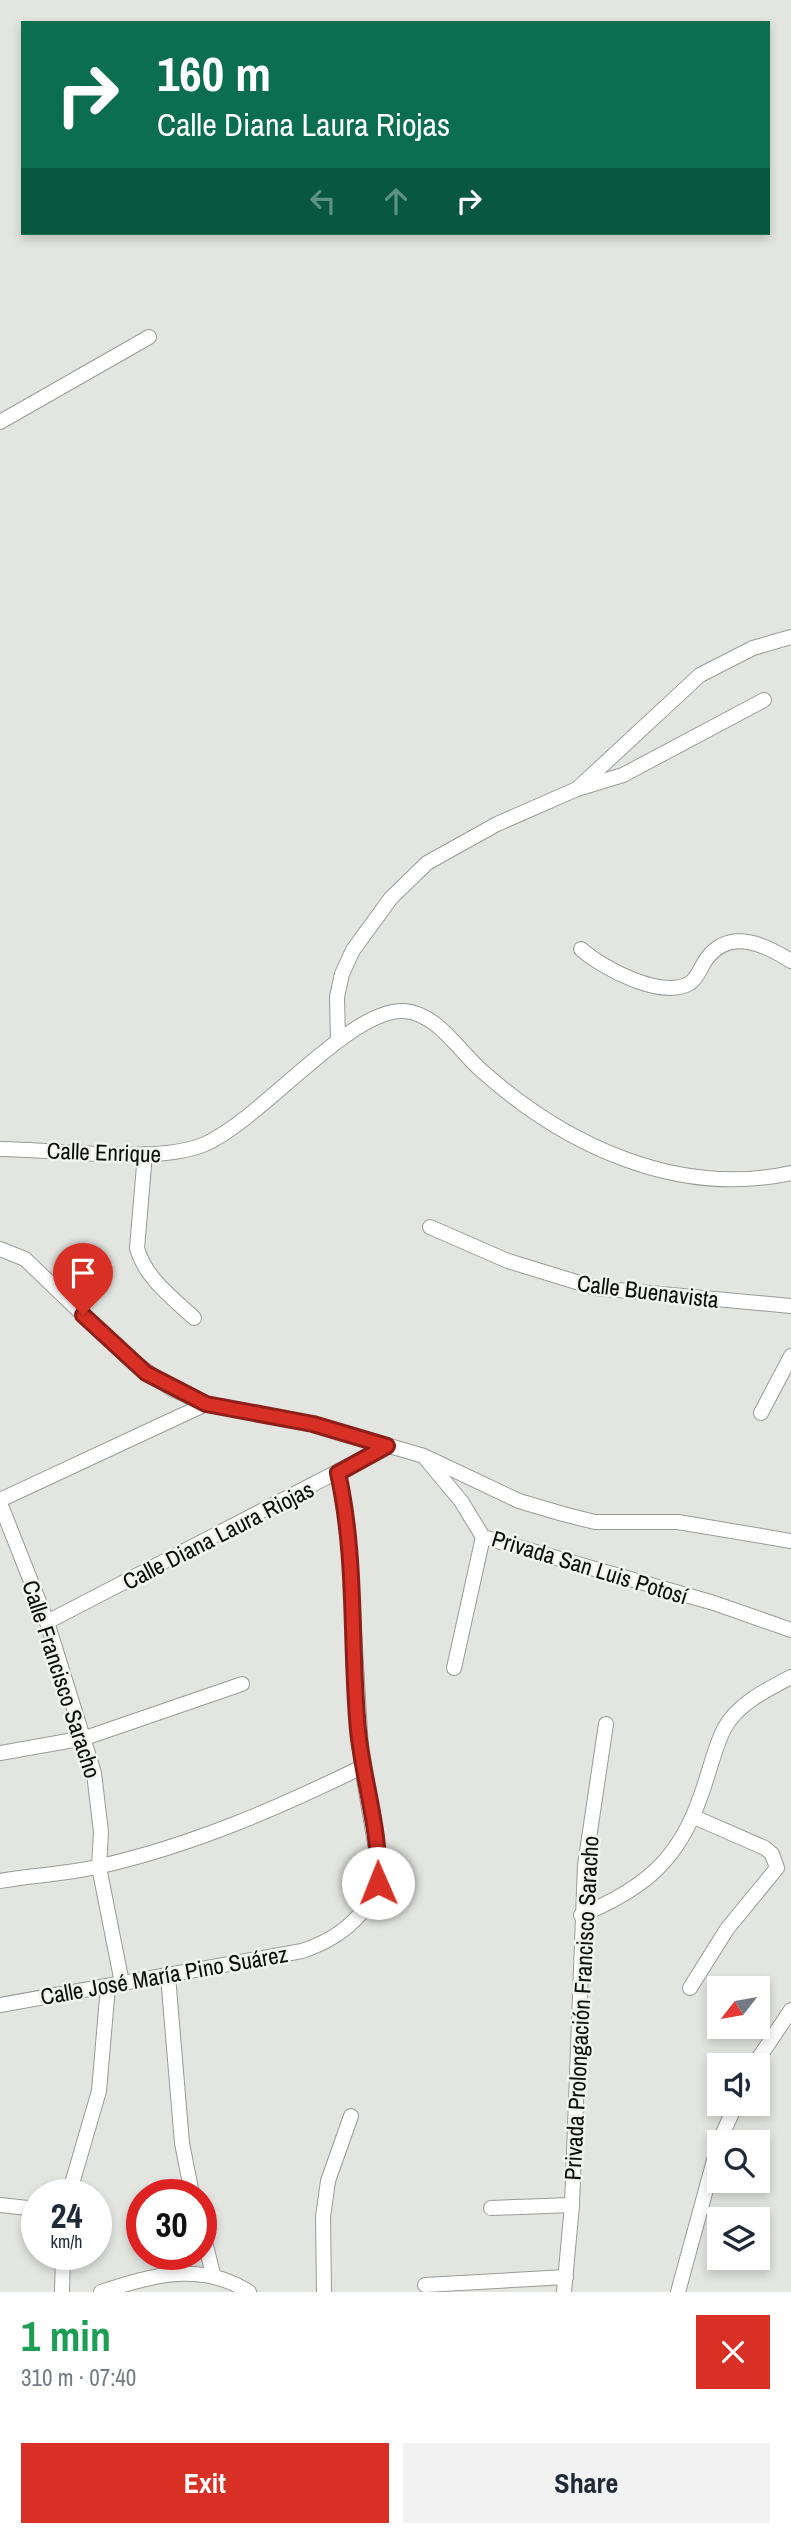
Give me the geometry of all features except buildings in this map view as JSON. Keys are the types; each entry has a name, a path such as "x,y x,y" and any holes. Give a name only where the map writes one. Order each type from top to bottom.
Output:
{"street":[{"path":"0,422 149,337"},
{"path":"577,789 699,675 753,648 791,637"},
{"path":"338,1040 337,997 342,974 353,950 406,880 447,850 577,789 623,775 764,700"},
{"path":"581,948 596,963 616,972 671,988 681,987 696,978 710,954 732,942 746,940 759,944 791,961"},
{"name":"Calle Enrique","path":"0,1149 145,1154 178,1152 223,1135 338,1040 372,1017 389,1011 407,1011 433,1023 494,1082 544,1119 623,1159 660,1171 701,1178 740,1179 791,1173"},
{"path":"145,1154 137,1248 139,1257 155,1280 194,1318"},
{"name":"Calle Buenavista","path":"430,1227 508,1262 596,1288 791,1306"},
{"path":"0,1250 25,1259 146,1373 206,1404 313,1424 424,1456 519,1501 595,1522 678,1522 791,1541"},
{"path":"761,1413 791,1356"},
{"path":"0,1501 206,1404"},
{"name":"Calle Diana Laura Riojas","path":"47,1622 387,1446"},
{"name":"Privada San Luis Potosí","path":"424,1456 461,1501 484,1537 714,1603 791,1630"},
{"path":"0,1881 99,1867 231,1826 362,1767 348,1528 338,1473"},
{"name":"Calle Francisco Saracho","path":"0,1501 47,1622 85,1738 100,1812 99,1867 115,1984 99,2091 73,2179"},
{"path":"454,1668 484,1537"},
{"path":"581,1915 610,1903 656,1873 673,1853 694,1817 724,1728 750,1702 791,1677"},
{"path":"0,1753 85,1738 242,1684"},
{"name":"Privada Prolongación Francisco Saracho","path":"564,2292 572,2205 581,1915 585,1865 606,1724"},
{"name":"Calle José María Pino Suárez","path":"0,2005 302,1951 327,1942 358,1916 378,1883 377,1842 362,1767"},
{"path":"690,1988 727,1929 777,1867 772,1854 765,1848 694,1817"},
{"path":"168,1976 182,2143 189,2179"},
{"path":"762,2053 791,2010"},
{"path":"324,2292 323,2217 328,2181 351,2116"},
{"path":"678,2292 707,2186"},
{"path":"0,2205 21,2207"},
{"path":"491,2208 572,2205"},
{"path":"62,2292 63,2270"},
{"path":"212,2270 213,2274"},
{"path":"101,2292 141,2279 177,2272 213,2274 249,2292"},
{"path":"425,2285 566,2277"}],"route":[{"path":"83,1315 146,1373 172,1389 206,1404 313,1424 387,1446 338,1473 348,1528 357,1725 362,1767 377,1842 378,1883"}]}
